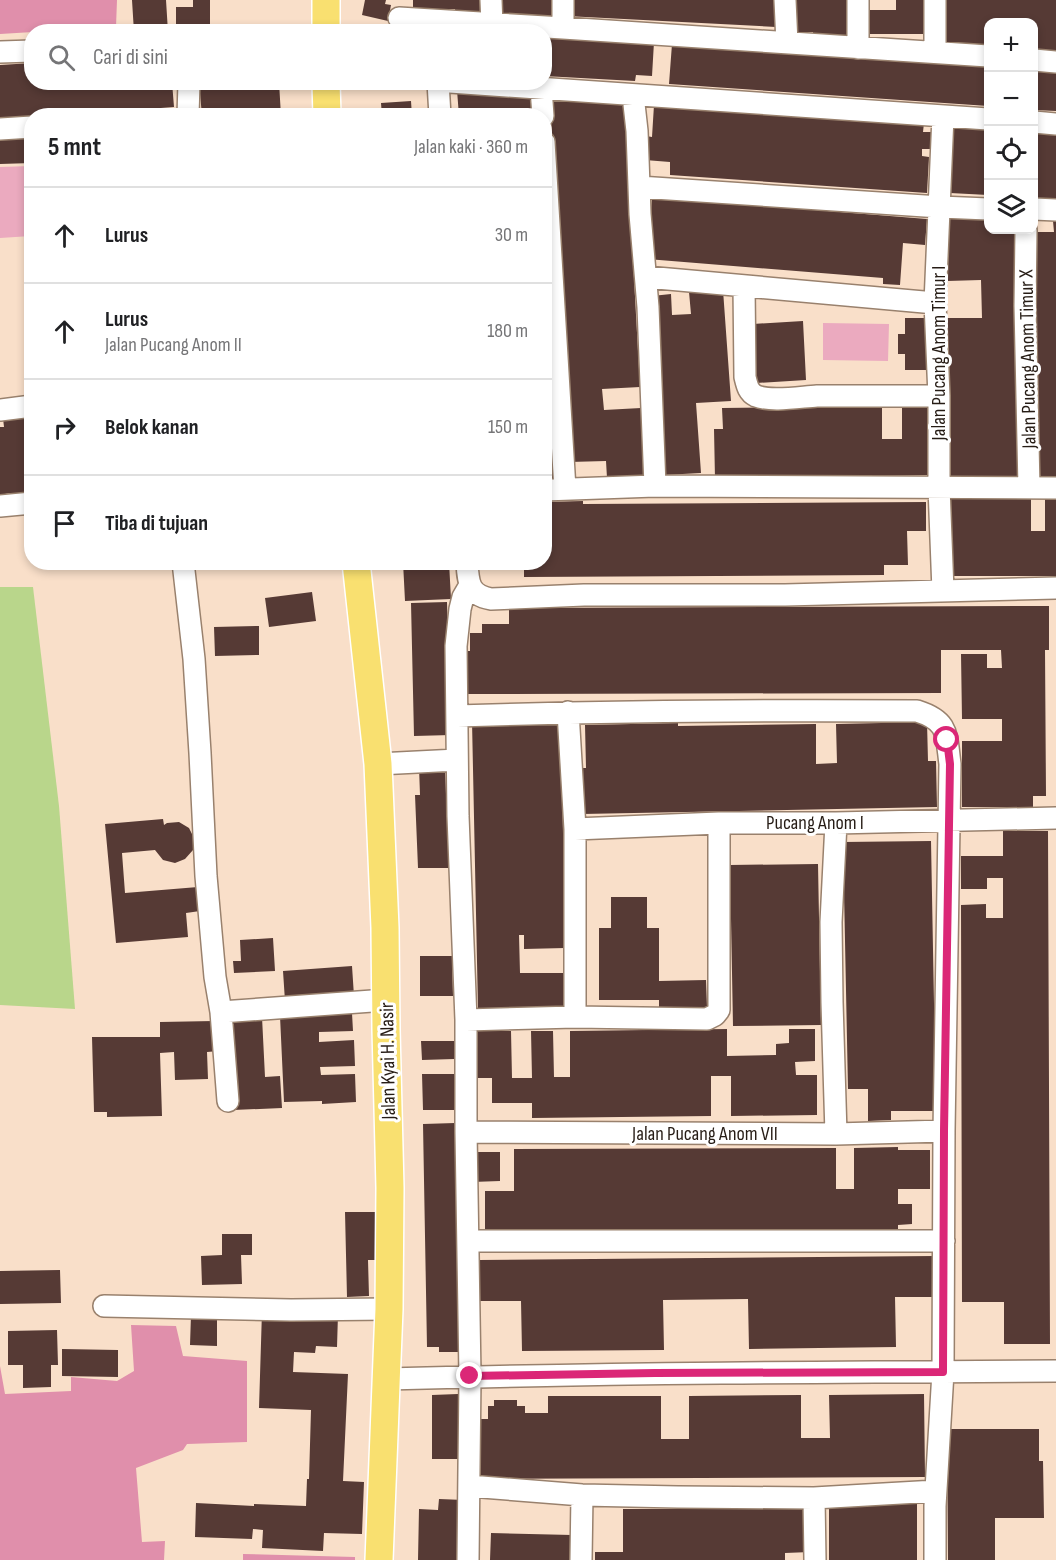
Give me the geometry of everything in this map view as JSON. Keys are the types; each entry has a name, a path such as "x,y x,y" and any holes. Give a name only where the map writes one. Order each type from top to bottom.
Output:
{"main road":[{"path":"326,0 326,24"},
{"path":"327,90 327,108"},
{"name":"Jalan Kyai H. Nasir","path":"357,570 378,764 385,928 390,1188 389,1309 379,1560"}],"street":[{"path":"399,17 492,24 491,0"},
{"path":"563,0 563,28"},
{"path":"785,0 787,43"},
{"path":"858,0 858,48"},
{"path":"935,0 935,52"},
{"path":"552,27 984,56"},
{"path":"0,52 24,51"},
{"path":"1038,60 1056,62"},
{"path":"552,89 984,119"},
{"path":"188,108 189,90"},
{"path":"438,90 440,108"},
{"path":"541,90 542,108"},
{"path":"633,95 646,277 655,486"},
{"name":"Jalan Pucang Anom Timur I","path":"943,116 935,303 943,591"},
{"path":"1038,122 1056,124"},
{"path":"0,129 24,128"},
{"path":"639,187 984,209"},
{"path":"1038,209 1056,210"},
{"name":"Jalan Pucang Anom Timur X","path":"1026,234 1025,306 1029,488"},
{"path":"646,277 935,303"},
{"path":"744,286 745,377 747,387 754,395 771,398 939,396"},
{"path":"552,395 555,490 655,486 1056,488"},
{"path":"0,410 24,407"},
{"path":"0,506 24,504"},
{"path":"184,570 194,671 206,876 228,1101"},
{"path":"467,570 470,585 475,592 481,597 491,599 584,595 785,595 1056,588"},
{"path":"468,1560 470,1376 466,1020 457,760 456,646 463,597 470,585"},
{"path":"457,716 568,712 917,711 930,715 940,722 945,730 950,764 943,1372 936,1491 935,1560"},
{"path":"568,712 575,829 575,1017"},
{"path":"378,764 457,760"},
{"name":"Pucang Anom I","path":"575,829 719,823 1056,818"},
{"path":"466,1020 575,1017 707,1019 718,1013 720,1010 719,823"},
{"path":"836,823 831,945 836,1134"},
{"path":"221,1012 386,1000"},
{"name":"Jalan Pucang Anom VII","path":"466,1132 836,1134 944,1131"},
{"path":"468,1241 944,1241"},
{"path":"104,1306 291,1310 389,1309"},
{"path":"387,1379 666,1373 1056,1371"},
{"path":"469,1486 582,1495 814,1498 936,1491"},
{"path":"581,1560 582,1495"},
{"path":"814,1498 815,1560"}],"shaded area":[{"path":"0,0 117,0 116,24 24,24 24,33 0,34"},
{"path":"24,166 24,236 0,238 0,167"},
{"path":"823,323 889,324 888,361 823,360"},
{"path":"0,587 33,587 59,806 75,1009 0,1005"},
{"path":"131,1325 176,1326 183,1356 247,1361 247,1442 187,1444 183,1450 136,1468 142,1542 165,1541 164,1560 0,1560 0,1366 5,1394 71,1391 71,1377 117,1381 134,1371"},
{"path":"243,1554 355,1557 355,1560 243,1560"}],"building":[{"path":"132,0 166,0 168,24 134,24"},
{"path":"193,0 210,0 210,24 176,24 176,7 193,7"},
{"path":"365,0 386,0 385,4 391,5 388,21 362,15"},
{"path":"413,0 485,0 485,11 455,12 455,9 413,9"},
{"path":"496,0 554,0 554,20 495,21"},
{"path":"567,0 778,0 776,27 566,16"},
{"path":"789,0 852,0 853,41 813,42 813,32 790,32"},
{"path":"896,0 927,0 927,34 870,34 870,10 896,10"},
{"path":"941,0 1056,0 1056,52 1038,51 1038,18 984,18 984,48 938,44"},
{"path":"552,36 654,42 652,76 636,75 635,81 552,76"},
{"path":"672,44 984,66 984,106 669,84"},
{"path":"24,64 24,90 173,90 174,107 24,108 24,118 0,120 0,65"},
{"path":"1038,68 1056,70 1056,111 1038,110"},
{"path":"200,90 279,90 281,108 201,108"},
{"path":"457,90 533,91 534,108 458,108"},
{"path":"550,98 624,98 640,387 602,389 604,410 641,408 644,476 607,478 606,461 569,462"},
{"path":"411,101 411,108 381,108 381,103"},
{"path":"654,105 924,123 923,132 932,132 930,149 922,149 922,156 929,157 927,193 670,175 670,162 645,160 646,136 652,137"},
{"path":"954,126 984,128 984,195 950,193"},
{"path":"1038,131 1056,132 1056,199 1038,198"},
{"path":"24,134 24,163 0,164 0,136"},
{"path":"652,197 927,219 925,245 903,243 900,285 883,284 883,278 647,259"},
{"path":"984,214 984,234 1014,234 1019,476 950,476 947,318 982,318 981,280 947,281 945,215"},
{"path":"1053,221 1056,221 1056,477 1032,477 1029,234 1054,232"},
{"path":"723,290 731,401 696,403 701,473 664,475 652,296 671,294 672,315 691,314 689,292"},
{"path":"905,318 931,318 931,370 905,370 905,354 898,354 898,334 905,334"},
{"path":"803,321 806,380 756,383 753,324"},
{"path":"927,405 928,475 715,479 714,429 723,429 722,408 882,406 882,439 902,439 902,406"},
{"path":"24,416 24,497 11,498 10,493 0,495 0,427 4,427 3,418"},
{"path":"552,443 554,478 552,478"},
{"path":"944,497 1031,497 1031,531 1045,531 1045,497 1056,497 1056,576 945,576"},
{"path":"583,501 583,504 926,502 926,531 907,531 908,565 884,565 884,575 524,577 524,570 552,570 552,502"},
{"path":"403,570 449,570 451,599 405,601"},
{"path":"312,592 316,621 269,627 265,598"},
{"path":"447,602 451,735 414,736 411,603"},
{"path":"1049,606 1049,650 1045,650 1046,796 1033,796 1033,807 962,807 962,741 1002,741 1002,719 962,719 961,654 987,654 987,668 1002,668 1001,650 941,650 941,693 466,694 466,651 470,651 470,633 482,633 482,624 509,624 509,608"},
{"path":"259,626 259,655 215,656 214,627"},
{"path":"561,720 565,948 524,949 524,935 519,935 520,973 565,973 566,1008 478,1009 472,721"},
{"path":"927,722 928,761 936,761 937,807 582,814 581,768 586,768 585,725 816,724 816,764 837,763 836,724"},
{"path":"445,766 446,794 449,794 452,868 418,868 415,795 420,795 419,767"},
{"path":"163,819 164,825 179,822 189,828 194,838 193,850 185,859 175,863 163,860 155,850 122,853 125,893 198,887 200,911 186,913 188,937 116,943 105,824"},
{"path":"1003,831 1048,831 1050,1344 1004,1344 1004,1302 962,1302 961,905 986,904 986,918 1003,918 1003,878 987,878 987,889 961,889 961,856 1003,856"},
{"path":"931,841 936,1111 891,1111 891,1120 868,1121 868,1089 848,1089 843,842"},
{"path":"818,864 821,1025 733,1026 730,865"},
{"path":"611,897 647,897 647,928 659,928 659,981 706,980 707,1008 659,1007 659,1000 599,1000 599,928 611,928"},
{"path":"273,938 275,971 234,973 233,961 241,961 240,940"},
{"path":"420,956 452,956 453,996 420,996"},
{"path":"352,966 354,996 285,1001 283,971"},
{"path":"352,1013 353,1031 319,1032 319,1042 354,1040 355,1066 320,1067 321,1075 355,1074 356,1102 322,1104 322,1101 284,1102 280,1016"},
{"path":"262,1017 265,1077 280,1076 282,1108 233,1110 229,1018"},
{"path":"214,1021 219,1051 207,1052 208,1079 175,1080 174,1052 160,1053 162,1116 107,1117 107,1112 94,1112 92,1037 160,1037 160,1022"},
{"path":"727,1029 727,1056 776,1055 776,1044 789,1043 789,1029 815,1029 815,1061 795,1062 796,1075 817,1075 817,1115 731,1116 731,1076 711,1076 711,1116 532,1118 532,1103 492,1103 492,1078 477,1078 477,1031 511,1031 512,1078 532,1078 531,1031 553,1031 554,1077 570,1077 570,1031"},
{"path":"421,1041 454,1041 454,1059 422,1060"},
{"path":"422,1074 454,1074 455,1110 423,1110"},
{"path":"455,1123 459,1352 439,1352 439,1347 427,1347 423,1124"},
{"path":"898,1147 898,1150 930,1150 930,1189 898,1189 898,1204 912,1204 912,1224 898,1225 898,1234 485,1236 485,1191 514,1191 514,1149 836,1148 836,1189 854,1189 854,1148"},
{"path":"472,1152 500,1152 500,1181 472,1182"},
{"path":"345,1212 376,1212 377,1260 368,1260 369,1296 347,1297"},
{"path":"222,1234 252,1234 252,1255 241,1255 242,1284 202,1285 201,1256 222,1255"},
{"path":"935,1256 936,1297 895,1297 896,1347 749,1349 748,1299 663,1300 664,1350 522,1351 521,1301 480,1301 479,1260"},
{"path":"60,1270 61,1303 0,1304 0,1271"},
{"path":"262,1311 338,1314 337,1347 316,1346 315,1353 294,1352 293,1372 348,1374 343,1481 364,1482 362,1534 324,1533 323,1551 262,1548 263,1530 253,1529 252,1539 195,1537 196,1503 306,1506 311,1410 259,1408"},
{"path":"191,1315 217,1316 217,1346 190,1345"},
{"path":"57,1330 58,1365 51,1365 51,1387 23,1388 23,1365 8,1365 8,1331"},
{"path":"62,1349 118,1350 118,1377 62,1376"},
{"path":"458,1394 459,1459 432,1459 432,1395"},
{"path":"924,1394 925,1477 480,1479 479,1419 488,1419 488,1406 494,1406 494,1400 517,1400 517,1406 525,1406 525,1413 548,1413 548,1396 661,1396 661,1439 689,1439 689,1396 801,1395 801,1438 830,1438 829,1395"},
{"path":"947,1429 1039,1429 1039,1461 1043,1461 1044,1518 995,1518 995,1560 948,1560"},
{"path":"439,1499 464,1500 462,1560 418,1560 419,1509 438,1510"},
{"path":"829,1503 917,1504 917,1560 829,1560"},
{"path":"623,1509 810,1509 810,1552 785,1553 785,1560 595,1560 595,1552 623,1552"},
{"path":"491,1533 572,1535 572,1560 490,1560"}],"route":[{"path":"470,1376 943,1372 950,764 947,740"}]}
